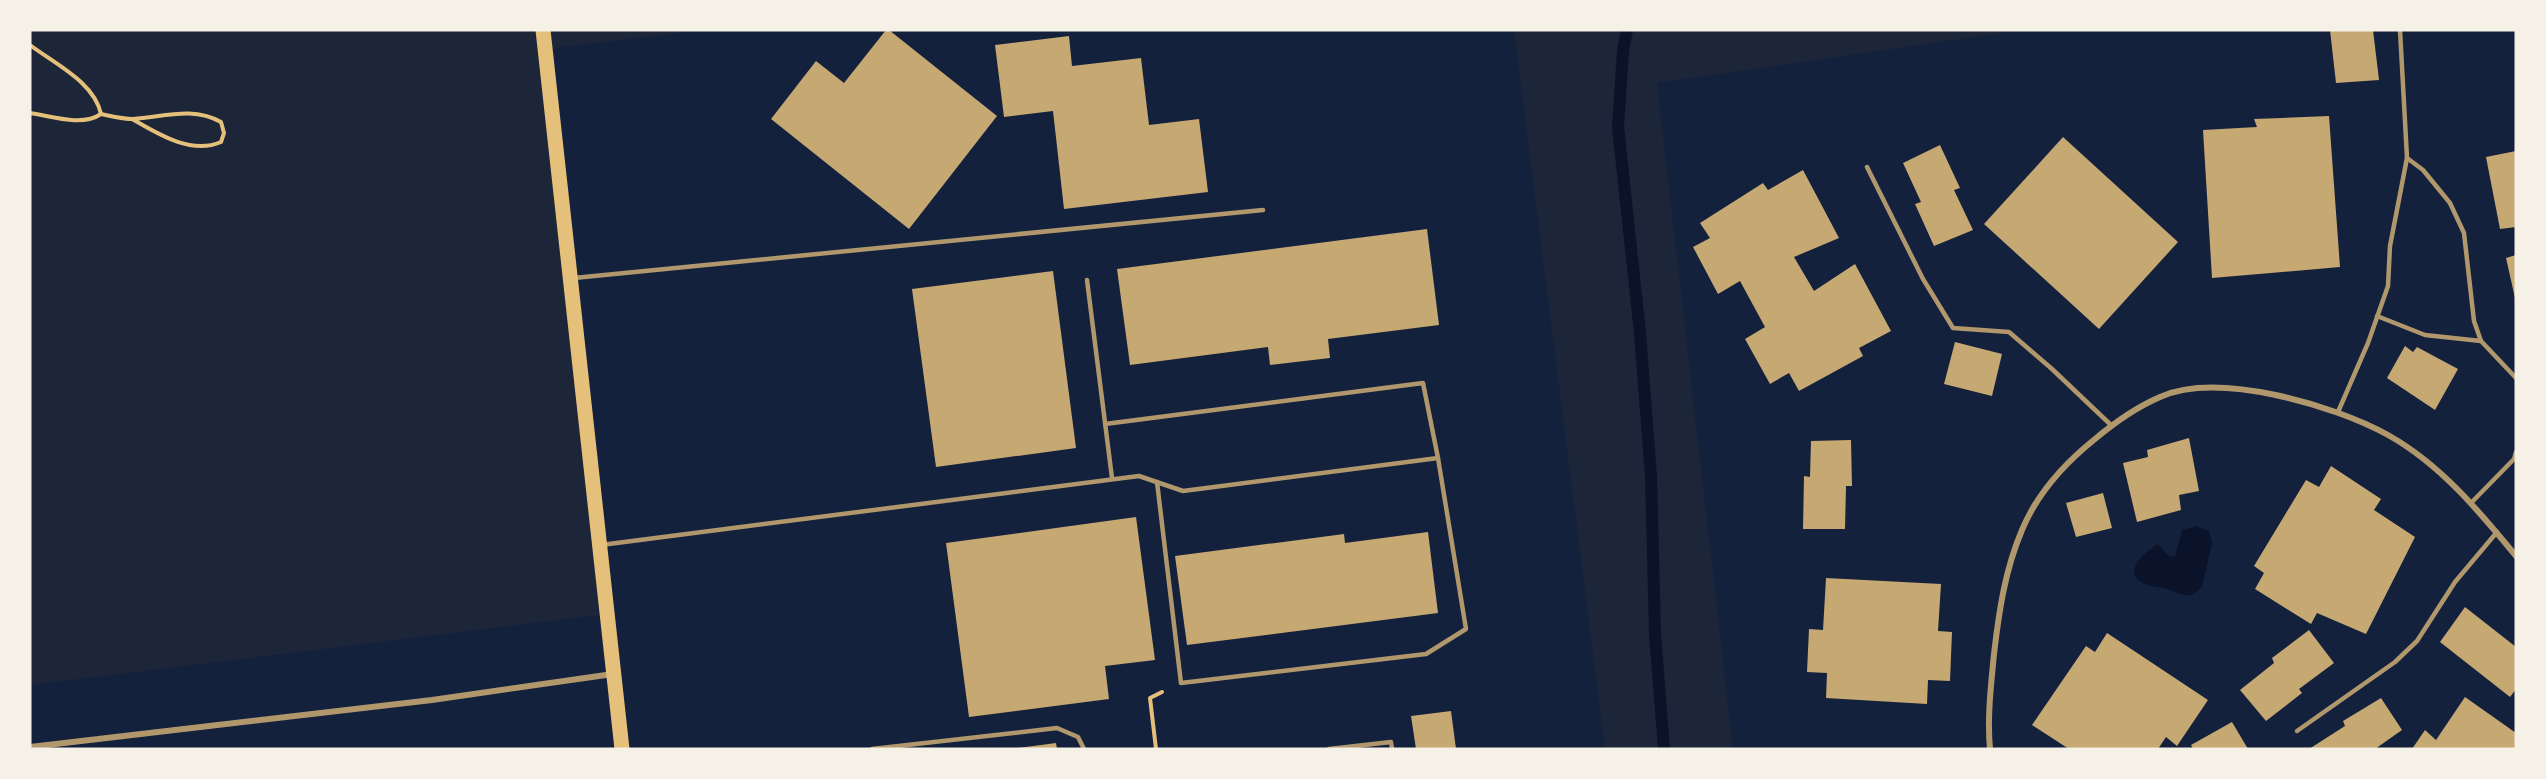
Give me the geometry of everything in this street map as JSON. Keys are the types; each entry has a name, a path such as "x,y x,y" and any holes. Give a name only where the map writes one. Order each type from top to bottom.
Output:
{"main road":[{"path":"543,30 622,749"}],"street":[{"path":"1990,749 1990,690 2000,599 2013,552 2023,527 2049,484 2074,455 2112,426 2161,396 2196,389 2223,388 2288,398 2338,412 2388,435 2422,458 2451,483 2516,556"},
{"path":"30,747 432,700 613,674"}],"lane":[{"path":"2338,412 2368,343 2388,286 2390,246 2407,158 2400,30"},
{"path":"2407,158 2422,170 2450,203 2464,233 2474,321 2481,340 2516,378"},
{"path":"1867,167 1923,279 1953,328 2009,332 2112,426"},
{"path":"571,278 1263,210"},
{"path":"1086,280 1112,478"},
{"path":"2377,316 2425,335 2481,340"},
{"path":"1105,424 1424,383 1466,629 1426,654 1181,682 1157,482"},
{"path":"2470,503 2514,459 2516,452"},
{"path":"601,545 1112,478 1139,476 1184,490 1438,458"},
{"path":"2297,731 2395,662 2417,641 2455,582 2497,532"},
{"path":"872,749 1057,728 1078,737 1084,749"},
{"path":"1329,749 1391,742 1392,749"}],"path":[{"path":"30,45 87,88 98,102 101,114"},
{"path":"30,113 72,119 93,119 101,114 132,119 185,112 207,115 220,122 224,133 221,142 211,147 195,146 168,138 132,119"},
{"path":"1156,749 1150,698 1181,682"}],"shaded area":[{"path":"30,30 705,30 546,49 607,614 30,685"},
{"path":"1514,30 2022,30 1657,83 1733,749 1605,749"},
{"path":"2196,526 2209,531 2212,543 2202,587 2192,594 2184,595 2143,583 2137,578 2134,573 2135,567 2142,556 2158,544 2169,556 2175,556 2182,530"}],"building":[{"path":"886,30 889,30 997,116 909,229 771,119 816,61 844,83"},
{"path":"2330,30 2373,30 2379,80 2336,83"},
{"path":"1069,36 1072,66 1141,58 1149,125 1199,119 1208,192 1064,209 1053,111 1004,117 995,45"},
{"path":"2329,116 2340,267 2212,278 2203,130 2257,127 2254,119"},
{"path":"2063,137 2178,242 2099,329 1984,224"},
{"path":"1940,145 1960,188 1954,190 1973,230 1934,246 1915,204 1921,202 1903,163"},
{"path":"2516,151 2516,227 2500,229 2486,157"},
{"path":"1803,170 1839,238 1794,257 1814,291 1855,264 1891,331 1859,348 1863,356 1799,391 1789,373 1770,384 1745,339 1765,327 1740,281 1718,294 1693,247 1710,238 1700,223 1763,183 1768,190"},
{"path":"1427,229 1439,325 1328,339 1330,358 1270,365 1268,347 1130,365 1117,269"},
{"path":"2516,255 2516,298 2515,298 2506,258"},
{"path":"1053,271 1076,448 936,467 912,289"},
{"path":"1955,342 2002,354 1992,396 1944,384"},
{"path":"2405,346 2413,352 2417,347 2458,369 2435,410 2387,378"},
{"path":"2189,438 2199,491 2179,495 2181,510 2137,522 2123,463 2148,457 2147,450"},
{"path":"1851,440 1852,486 1846,486 1845,529 1803,529 1804,476 1810,477 1811,441"},
{"path":"2331,466 2381,499 2374,510 2415,537 2366,634 2317,613 2311,624 2255,589 2264,573 2254,566 2306,480 2319,487"},
{"path":"2103,493 2112,528 2076,537 2066,503"},
{"path":"1136,517 1155,660 1105,666 1109,699 969,717 946,543"},
{"path":"1428,532 1438,613 1187,645 1175,556 1344,534 1345,543"},
{"path":"1826,578 1941,584 1938,631 1952,632 1950,681 1928,680 1927,704 1826,698 1827,673 1807,672 1809,629 1823,630"},
{"path":"2465,607 2516,647 2516,689 2510,697 2440,642"},
{"path":"2309,630 2334,663 2299,689 2302,693 2266,721 2240,690 2274,663 2272,658"},
{"path":"2107,633 2208,700 2177,746 2166,737 2158,749 2069,749 2032,725 2086,646 2095,652"},
{"path":"2465,697 2516,733 2516,749 2412,749 2425,730 2436,740"},
{"path":"2381,698 2402,730 2375,749 2309,749 2345,726 2343,721"},
{"path":"1451,711 1456,749 1416,749 1411,716"},
{"path":"2232,722 2248,749 2193,749 2191,745"},
{"path":"1056,743 1057,749 1018,749 1018,748"}],"waterway":[{"path":"1627,30 1623,51 1618,127 1640,333 1651,476 1655,634 1664,749"}]}
